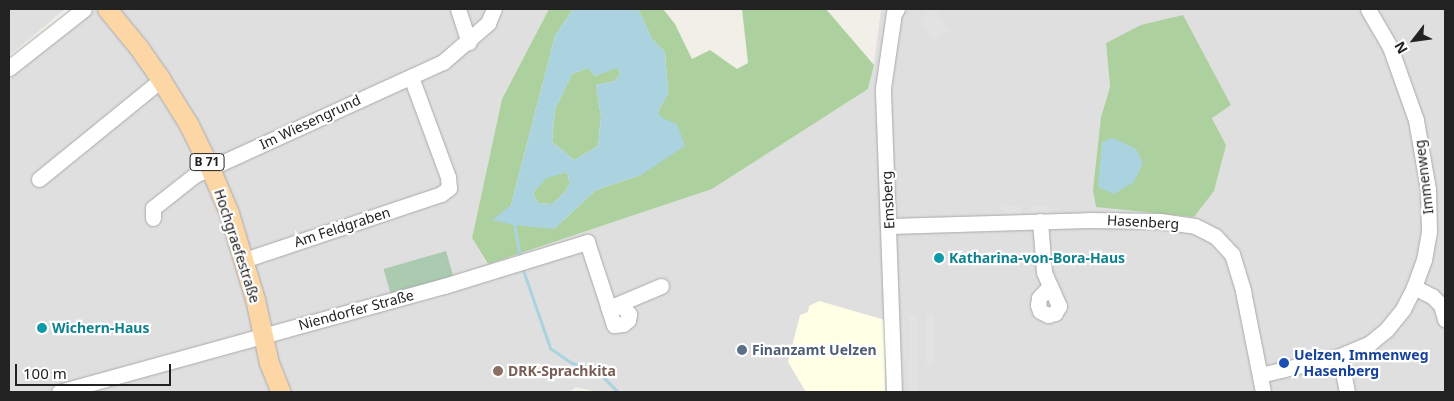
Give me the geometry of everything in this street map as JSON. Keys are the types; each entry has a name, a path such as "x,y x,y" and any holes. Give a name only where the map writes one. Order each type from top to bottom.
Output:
{"main road":[{"name":"Hochgraefestraße","path":"107,9 139,48 161,80 189,125 210,168 229,213 264,335"},
{"name":"B 71","path":"264,335 270,363 282,392"}],"street":[{"path":"9,68 84,9"},
{"path":"458,9 469,42"},
{"name":"Im Wiesengrund","path":"154,218 153,208 195,175 443,62 469,42 488,23 494,9"},
{"name":"Emsberg","path":"894,392 890,226 883,75 894,12 897,9"},
{"name":"Immenweg","path":"1260,375 1340,356 1370,343 1387,329 1403,309 1424,260 1429,232 1428,189 1416,120 1399,67 1368,9"},
{"name":"Am Feldgraben","path":"244,260 442,194 449,188 448,177 411,77"},
{"path":"39,179 161,80"},
{"path":"1040,220 1044,272 1050,286"},
{"name":"Hasenberg","path":"890,226 1040,220 1166,221 1195,226 1215,236 1232,254 1238,270 1263,392"},
{"name":"Niendorfer Straße","path":"59,392 519,263 587,242 612,305 661,286"},
{"path":"1414,287 1432,296 1441,306 1445,320"},
{"path":"1340,356 1347,392"}],"shaded area":[{"path":"9,9 65,9 9,56"},
{"path":"94,9 549,9 502,99 472,238 487,264 712,189 868,89 874,65 881,9 1445,9 1445,392 597,392 576,387 569,392 9,392 9,78","holes":["1106,43 1212,117 1226,145 1096,207 1101,117 1110,87"]},
{"path":"924,9 935,9 949,32 933,41 919,17 926,13"},
{"path":"1001,206 1022,206 1022,215 1001,215"},
{"path":"1031,206 1051,206 1051,215 1031,215"},
{"path":"446,251 453,276 391,294 384,269"},
{"path":"819,301 885,320 885,392 806,392 788,362 800,315 808,312 809,306"},
{"path":"926,314 934,314 934,364 926,364"},
{"path":"909,315 917,315 917,392 909,392"}],"green space":[{"path":"549,9 573,9 555,36 511,205 554,229 596,190 641,175 661,118 658,112 668,93 665,52 652,39 638,9 663,9 675,24 692,59 710,50 737,69 748,63 742,9 826,9 874,65 868,89 712,189 488,264 472,238 502,99"},
{"path":"1183,15 1231,105 1212,118 1226,145 1214,191 1194,217 1096,207 1093,190 1101,117 1110,87 1106,43 1141,25"},
{"path":"617,67 620,74 615,81 596,85 601,117 598,146 574,160 552,142 555,109 572,74 588,68 595,76"},
{"path":"567,172 570,183 564,193 552,204 538,203 533,193 547,177"}],"water":[{"path":"573,9 638,9 652,39 665,52 668,93 658,112 662,118 677,124 685,146 641,175 596,190 554,229 514,225 492,220 511,205 555,36","holes":["588,68 595,76 617,68 620,74 615,81 596,85 601,117 598,146 574,160 552,142 555,109 572,74","567,172 570,183 564,193 552,204 538,203 533,193 547,178"]},
{"path":"1113,138 1136,149 1143,163 1134,182 1114,194 1098,187 1102,142"}],"waterway":[{"path":"514,223 520,258"},
{"path":"522,267 550,348 570,362 599,373 618,392"}],"place":[{"name":"Katharina-von-Bora-Haus","path":"939,258"},
{"name":"Wichern-Haus","path":"42,328"},
{"name":"Finanzamt Uelzen","path":"742,350"},
{"name":"Uelzen, Immenweg / Hasenberg","path":"1284,363"},
{"name":"DRK-Sprachkita","path":"498,371"}]}
